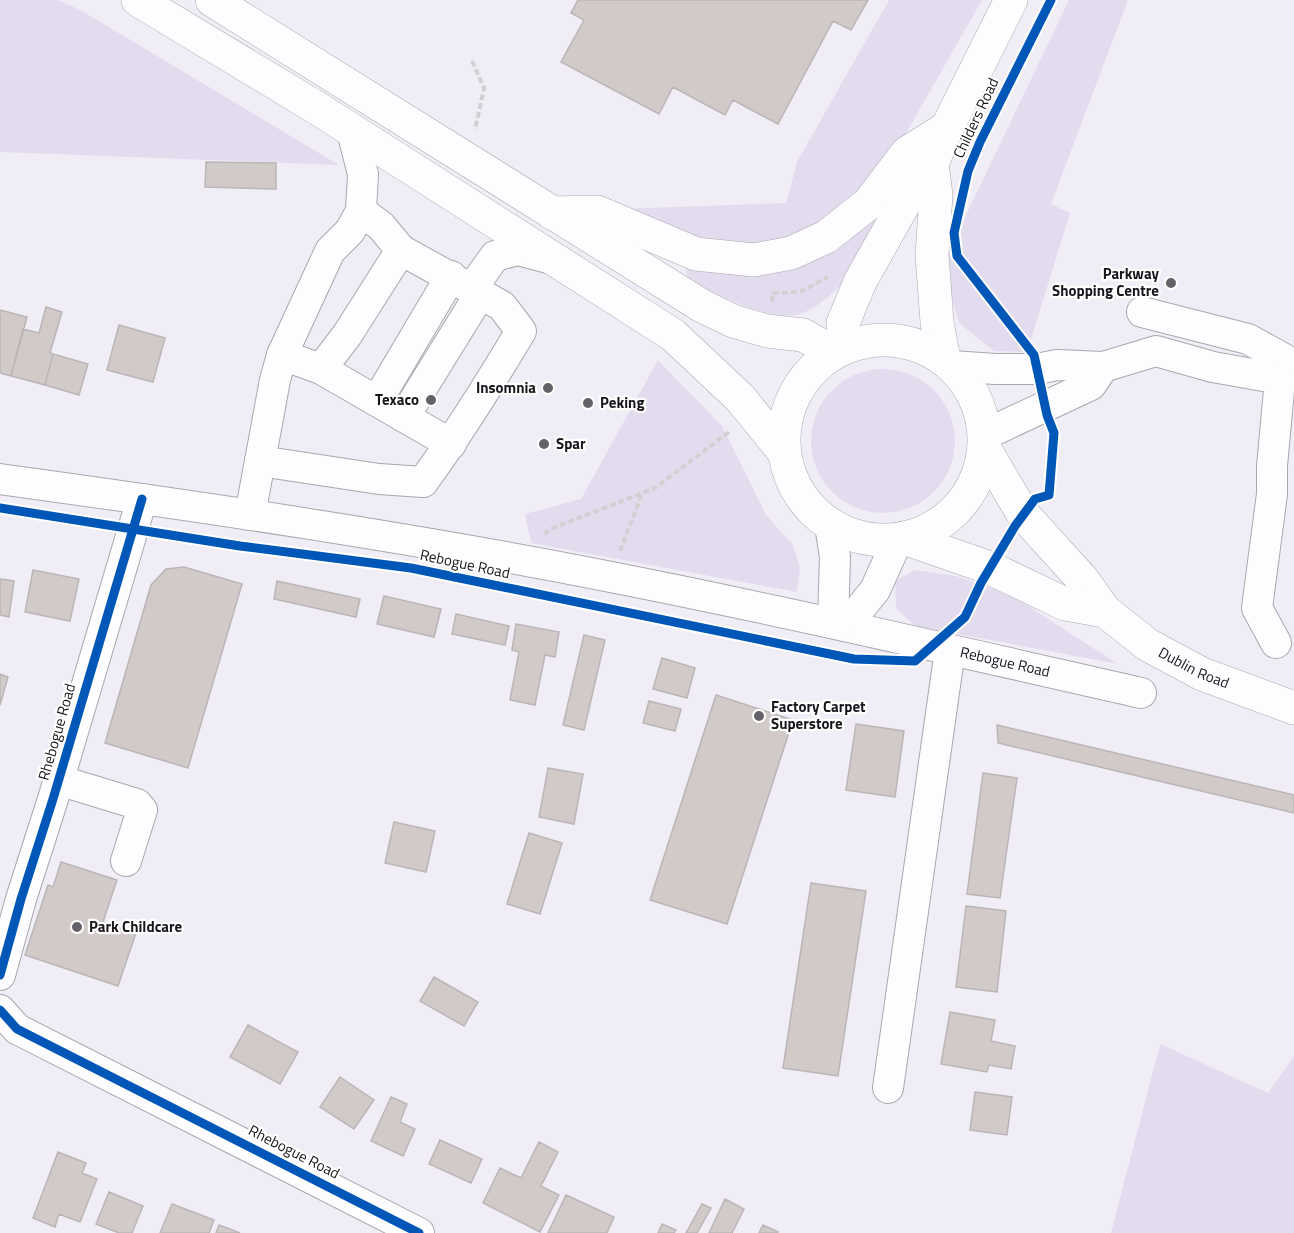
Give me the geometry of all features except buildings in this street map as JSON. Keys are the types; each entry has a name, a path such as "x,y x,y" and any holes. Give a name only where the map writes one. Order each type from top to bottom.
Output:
{"main road":[{"path":"138,0 352,131 673,335 740,398 784,453"},
{"path":"212,0 702,306 733,321 767,331 802,335 838,350"},
{"name":"Childers Road","path":"838,350 843,323 860,282 911,191 932,164 947,128 1011,0"},
{"path":"552,213 597,213 696,254 754,260 791,254 826,237 869,203 907,153 947,128"},
{"name":"Childers Road","path":"932,164 936,195 932,255 937,322 948,363"},
{"path":"901,539 928,530 950,515 967,496 979,473 984,442 979,410 972,394 948,363 912,345 877,340 838,350 810,371 793,395 784,423 784,453 792,480 808,506 830,525 863,538 901,539 990,568 1065,604 1105,611"},
{"path":"984,442 1023,514 1082,579 1105,611"},
{"name":"Dublin Road","path":"1105,611 1148,645 1202,674 1294,708"}],"street":[{"path":"250,515 274,380 282,355 330,251 350,231 361,211 363,174 352,131"},
{"path":"260,461 379,479 423,482 451,444 521,331 502,306 401,250 381,226 361,211"},
{"path":"321,369 401,250"},
{"path":"377,401 468,286 495,256 518,250 557,261"},
{"path":"404,417 468,286"},
{"path":"1142,312 1248,339 1286,360"},
{"path":"948,363 994,369 1037,369 1057,365 1102,367 1156,351 1213,367 1280,379 1272,466 1272,494 1257,608 1276,643"},
{"path":"282,355 321,369 451,444"},
{"path":"984,442 1091,385 1102,367"},
{"name":"Rebogue Road","path":"0,479 250,515 611,577 833,623 1142,693"},
{"name":"Rhebogue Road","path":"0,975 21,898 142,499"},
{"path":"830,525 835,557 833,623 854,616 875,590 901,539"},
{"path":"888,1088 950,650"},
{"path":"58,780 137,804 142,810 126,861"},
{"name":"Rhebogue Road","path":"0,1010 17,1029 418,1233"}],"path":[{"path":"467,159 484,88 472,61"},
{"path":"508,558 553,528 655,488 730,433 720,417 740,398"},
{"path":"611,577 642,493"}],"shaded area":[{"path":"0,0 58,0 82,11 339,165 0,152"},
{"path":"889,0 982,0 884,172 808,231 761,247 701,244 618,209 786,203 797,162"},
{"path":"1069,0 1128,0 1051,204 1070,213 1027,352 994,351 959,323 942,265"},
{"path":"877,216 879,222 847,278 824,300 796,315 769,313 740,304 688,279 686,271 689,265"},
{"path":"658,360 722,426 766,515 793,545 800,568 797,592 531,543 525,514 581,499"},
{"path":"883,369 910,375 923,381 934,390 943,401 949,414 955,441 949,468 943,481 934,492 923,501 910,507 883,513 856,507 843,501 832,492 823,481 817,468 811,441 817,414 823,401 832,390 843,381 856,375"},
{"path":"915,570 956,576 1011,595 1118,664 915,626 896,608 895,581"},
{"path":"1160,1044 1268,1093 1294,1056 1294,1233 1111,1233"}],"cycle path":[{"path":"0,508 240,546 411,568 854,659 915,661 965,617 981,583 1015,526 1035,499 1049,495 1054,433 1047,415 1034,355 957,256 954,233 968,171 980,142 1051,0"},
{"path":"0,975 142,499"},
{"path":"0,1010 17,1029 419,1233"}],"place":[{"name":"Parkway Shopping Centre","path":"1171,283"},
{"name":"Insomnia","path":"548,388"},
{"name":"Texaco","path":"431,400"},
{"name":"Peking","path":"588,403"},
{"name":"Spar","path":"544,444"},
{"name":"Factory Carpet Superstore","path":"759,716"},
{"name":"Park Childcare","path":"77,927"}]}
